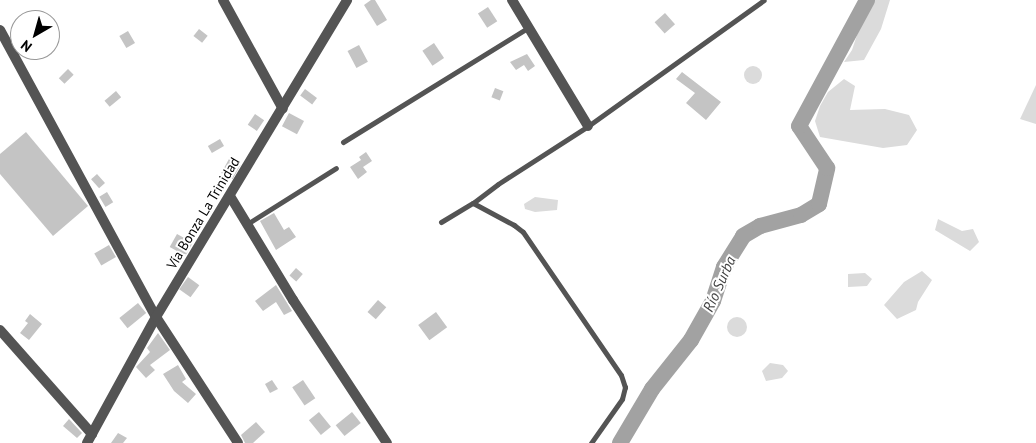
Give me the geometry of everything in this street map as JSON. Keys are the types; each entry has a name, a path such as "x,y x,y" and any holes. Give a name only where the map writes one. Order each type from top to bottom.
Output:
{"street":[{"path":"224,0 282,109"},
{"name":"Vía Bonza La Trinidad","path":"89,438 156,317 347,0"},
{"path":"512,0 588,126"},
{"path":"0,30 156,317 238,443"},
{"path":"230,196 293,300 387,443"},
{"path":"0,330 89,438"}],"lane":[{"path":"440,222 473,204 498,184 588,126 764,0"},
{"path":"343,142 529,27"},
{"path":"247,224 336,168"},
{"path":"473,204 514,225 523,232 621,375 625,387 622,399 591,443"}],"shaded area":[{"path":"858,0 890,0 881,29 864,60 844,62 852,50 859,29"},
{"path":"753,66 759,69 762,75 759,81 753,84 747,81 744,75 747,69"},
{"path":"844,79 855,86 850,110 885,109 909,115 917,130 907,145 883,148 820,137 815,121 820,106 828,92"},
{"path":"1036,85 1036,124 1020,119"},
{"path":"535,197 558,200 557,210 535,212 525,209 524,204"},
{"path":"938,219 962,231 973,229 979,242 970,251 935,230"},
{"path":"922,271 932,280 918,302 916,310 897,319 884,305 904,282"},
{"path":"865,273 872,279 867,286 848,287 848,274"},
{"path":"737,317 744,320 747,327 744,334 737,337 730,334 727,327 730,320"},
{"path":"770,363 783,365 788,371 782,378 766,381 762,371"}],"building":[{"path":"371,0 375,0 387,20 377,26 364,5"},
{"path":"488,7 497,21 487,28 478,14"},
{"path":"665,13 675,24 665,34 655,22"},
{"path":"199,29 208,36 202,43 193,36"},
{"path":"128,31 135,43 126,48 119,36"},
{"path":"434,43 444,58 432,66 422,51"},
{"path":"359,45 368,62 356,68 348,51"},
{"path":"527,54 535,66 528,71 524,65 516,70 510,62"},
{"path":"68,69 74,75 64,84 59,78"},
{"path":"682,72 721,102 706,120 686,103 695,93 676,79"},
{"path":"495,88 503,91 500,101 491,97"},
{"path":"305,89 317,98 312,104 300,95"},
{"path":"116,91 121,97 110,107 105,101"},
{"path":"289,113 304,121 297,134 282,126"},
{"path":"255,114 264,120 257,131 248,125"},
{"path":"26,132 88,206 53,236 0,174 0,154"},
{"path":"220,139 224,146 212,153 208,146"},
{"path":"366,152 372,161 363,167 367,172 358,179 350,167 361,160 359,157"},
{"path":"229,159 240,165 233,179 221,173"},
{"path":"97,174 105,183 99,188 91,179"},
{"path":"107,192 113,202 105,207 99,197"},
{"path":"274,213 284,230 289,227 296,237 276,250 260,221"},
{"path":"177,234 193,243 185,256 170,247"},
{"path":"109,245 116,257 101,266 94,254"},
{"path":"296,268 303,274 296,281 289,276"},
{"path":"188,277 199,285 191,297 179,289"},
{"path":"276,285 292,311 284,315 276,302 263,311 255,301"},
{"path":"378,300 386,307 376,319 368,312"},
{"path":"138,303 146,313 128,328 119,318"},
{"path":"436,312 447,327 429,340 418,325"},
{"path":"30,314 42,324 29,340 20,333 28,323 25,321"},
{"path":"158,333 170,350 150,365 155,370 146,378 136,367 150,352 147,348"},
{"path":"178,365 186,379 182,382 196,394 188,403 174,391 163,374"},
{"path":"272,380 278,389 270,393 265,384"},
{"path":"303,380 315,398 305,406 292,387"},
{"path":"319,412 331,427 321,435 309,420"},
{"path":"352,412 361,423 344,436 336,425"},
{"path":"69,419 82,433 77,438 63,426"},
{"path":"256,422 265,432 253,443 245,443 241,435"},
{"path":"118,433 127,438 123,443 111,443"}],"waterway":[{"name":"Río Surba","path":"620,443 652,389 691,340 713,301 724,267 743,236 760,226 801,215 819,204 827,168 799,126 867,0"}]}
